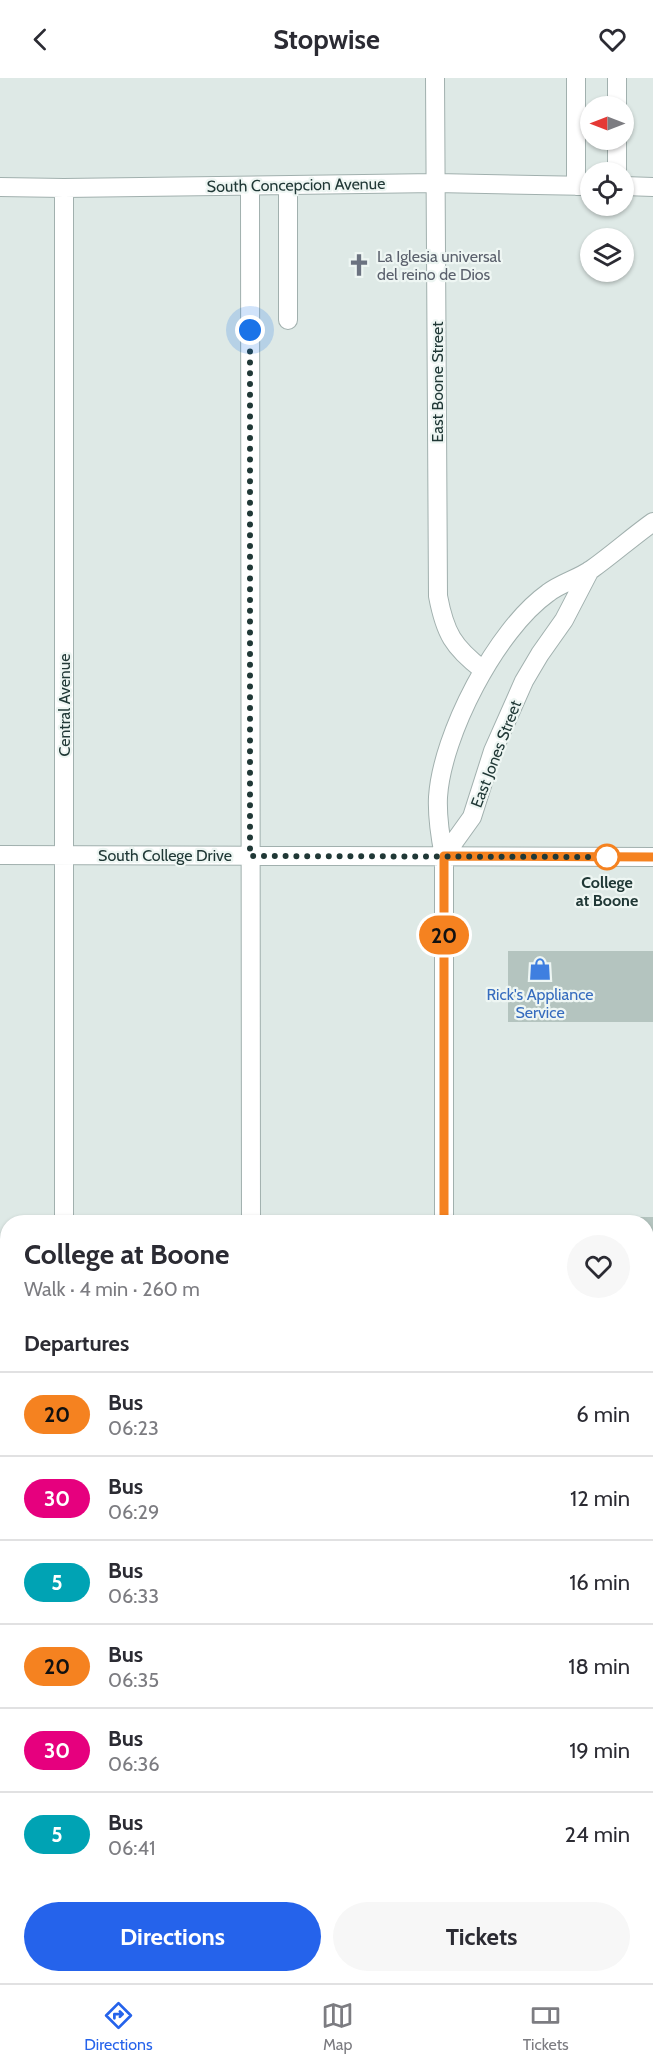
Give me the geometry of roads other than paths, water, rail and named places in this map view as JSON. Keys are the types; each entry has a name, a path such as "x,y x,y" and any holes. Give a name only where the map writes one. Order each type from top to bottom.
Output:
{"street":[{"name":"East Boone Street","path":"435,78 438,596 447,631 457,648 483,670"},
{"path":"576,78 582,162"},
{"path":"617,78 617,96"},
{"name":"South Concepcion Avenue","path":"0,187 436,183 580,186"},
{"path":"249,186 250,1215"},
{"path":"288,186 288,321"},
{"path":"634,186 653,187"},
{"name":"Central Avenue","path":"64,188 64,1215"},
{"name":"East Jones Street","path":"444,856 438,823 438,795 442,773 452,736 483,670 514,625 548,593 590,570 653,522"},
{"name":"East Jones Street","path":"444,856 472,817 494,751 524,681 564,620 590,570"},
{"name":"South College Drive","path":"0,855 653,857"},
{"path":"444,856 444,1215"}],"place":[{"name":"La Iglesia universal del reino de Dios","path":"359,265"},
{"name":"College at Boone","path":"607,857"},
{"name":"Rick's Appliance Service","path":"540,969"}]}
